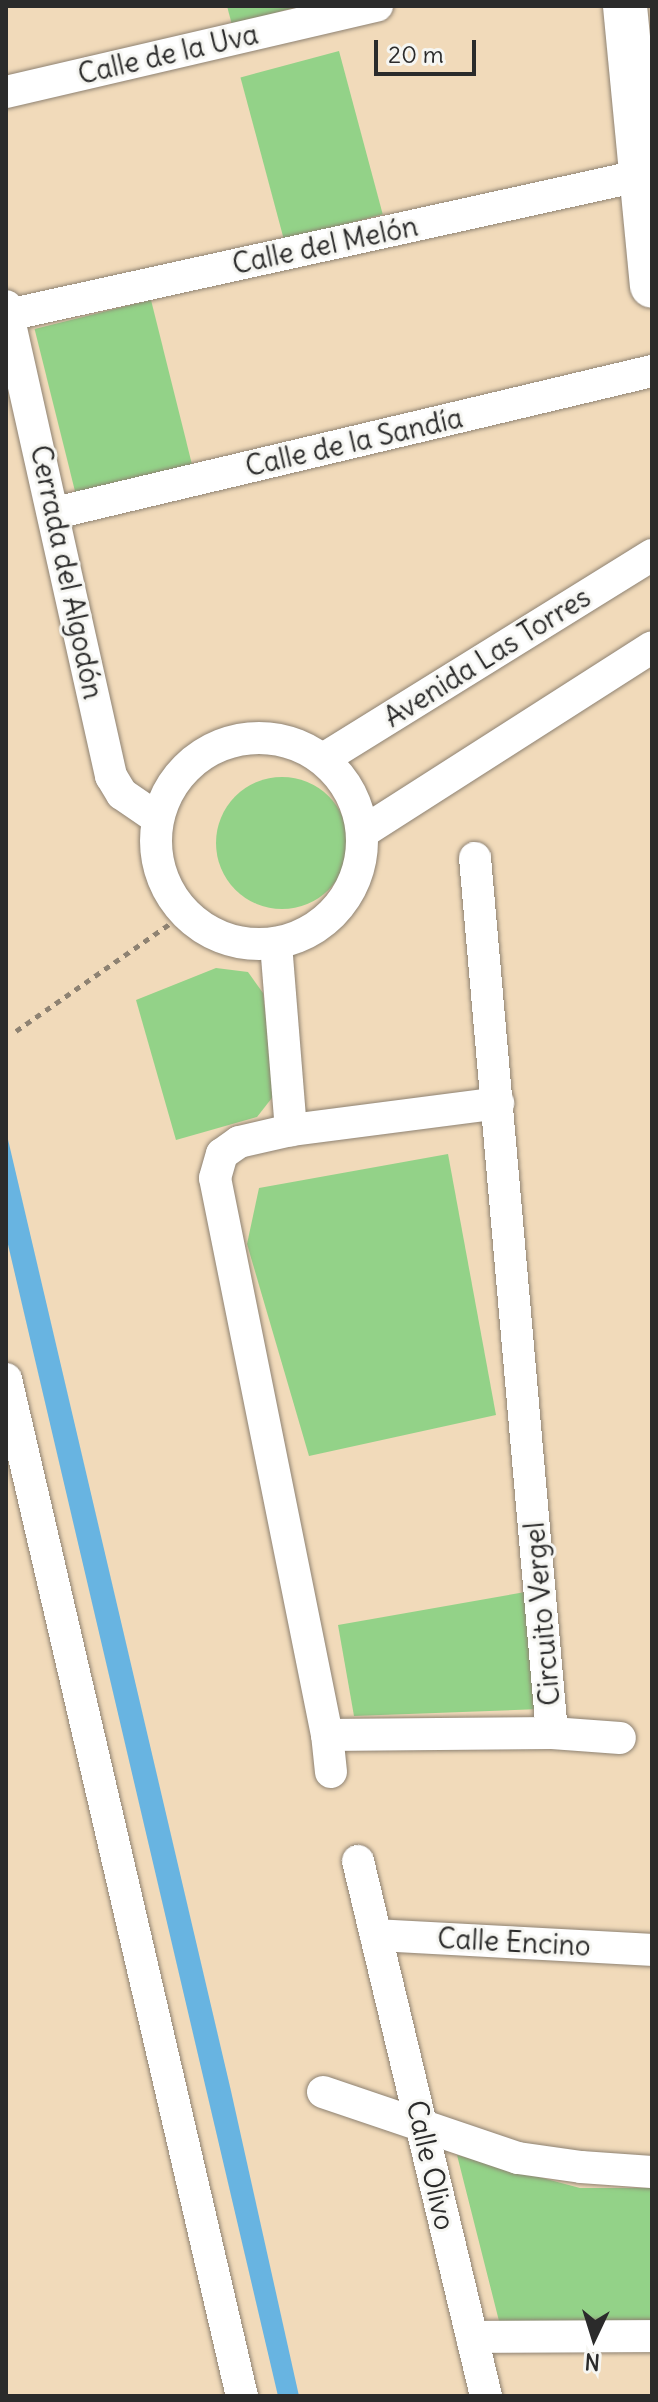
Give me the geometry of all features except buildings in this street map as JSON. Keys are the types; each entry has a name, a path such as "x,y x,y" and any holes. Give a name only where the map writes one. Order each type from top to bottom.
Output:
{"street":[{"name":"Calle de la Uva","path":"6,92 377,6"},
{"path":"625,6 652,286"},
{"name":"Calle del Melón","path":"7,310 643,175"},
{"name":"Cerrada del Algodón","path":"7,310 12,359 55,513 111,776 122,794 157,818"},
{"name":"Calle de la Sandía","path":"55,513 652,371"},
{"name":"Avenida Las Torres","path":"323,759 652,555"},
{"path":"363,832 652,647"},
{"path":"269,739 292,743 323,759 343,780 356,804 363,832 361,863 350,892 331,917 306,934 276,944 243,944 211,934 184,914 164,886 155,852 157,818 170,786 193,761 223,744 269,739"},
{"name":"Circuito Vergel","path":"327,1735 552,1733 475,858"},
{"path":"276,944 291,1130"},
{"path":"331,1772 327,1735 215,1178 222,1154 239,1142 291,1130 498,1103"},
{"path":"6,1379 242,2396"},
{"path":"552,1733 620,1738"},
{"name":"Calle Olivo","path":"358,1861 486,2396"},
{"name":"Calle Encino","path":"376,1935 652,1950"},
{"path":"323,2092 518,2158 581,2167 652,2172"},
{"path":"472,2337 652,2336"}],"path":[{"path":"16,1031 184,914"}],"green space":[{"path":"227,6 300,6 232,25"},
{"path":"339,51 383,214 284,241 240,77"},
{"path":"151,300 193,470 77,499 35,329"},
{"path":"282,777 307,782 329,796 343,818 348,843 343,868 329,890 307,904 282,909 257,904 235,890 221,868 216,843 221,818 235,796 257,782"},
{"path":"216,968 248,972 263,993 275,1094 257,1117 176,1140 136,1000"},
{"path":"448,1154 496,1415 309,1456 247,1244 259,1188"},
{"path":"531,1591 540,1709 354,1716 338,1625"},
{"path":"457,2155 580,2188 652,2188 652,2321 499,2321"}],"water":[{"path":"6,1131 231,2091 299,2396 278,2396 6,1236"}]}
